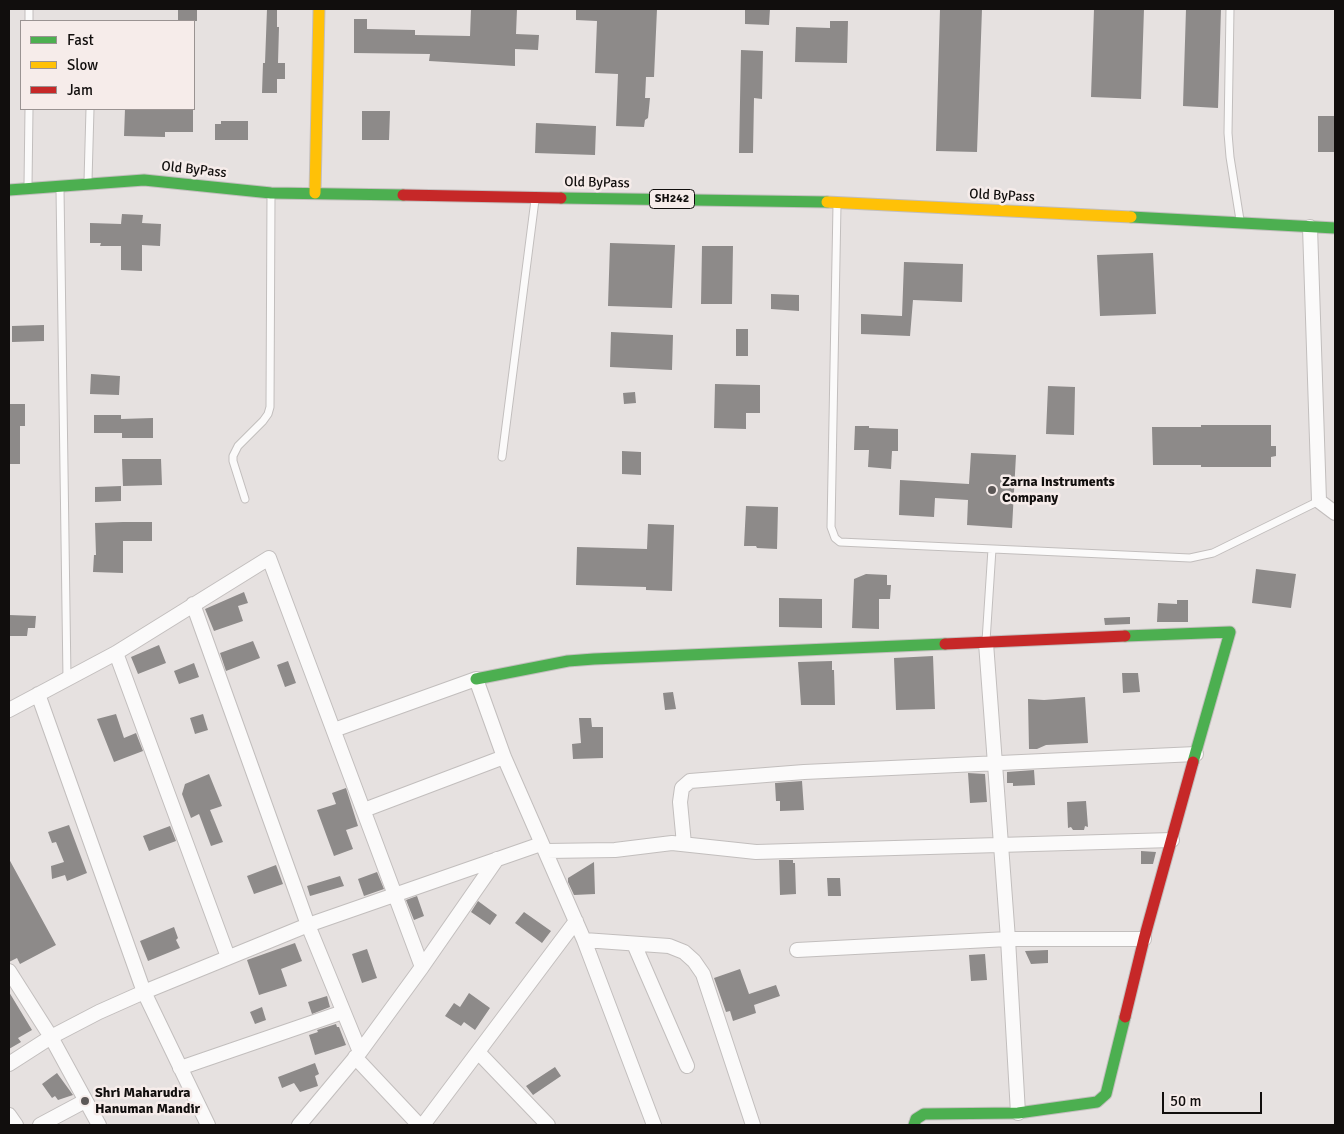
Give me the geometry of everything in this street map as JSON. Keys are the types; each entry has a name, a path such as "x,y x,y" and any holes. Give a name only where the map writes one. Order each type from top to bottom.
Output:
{"street":[{"path":"315,193 319,9"},
{"name":"Old ByPass","path":"9,190 144,180 271,193 838,202 1335,228"},
{"path":"1310,227 1319,501 1335,513"},
{"path":"9,710 116,653 268,558 422,967"},
{"path":"193,604 308,925 343,1012 357,1055 419,1125"},
{"path":"334,730 476,679 568,661 1230,632 1144,939 1106,1094 1096,1102 1089,1104 1018,1113 924,1114 916,1119 914,1125"},
{"path":"986,643 1008,939 1018,1113"},
{"path":"116,653 228,958"},
{"path":"476,679 504,757 584,940 654,1125"},
{"path":"38,694 144,992 208,1125"},
{"path":"684,844 680,802 682,788 690,781 804,772 1196,754"},
{"path":"364,810 504,757"},
{"path":"9,1064 51,1037 103,1010 308,925 497,859 544,847 615,850 672,843 756,852 1172,840"},
{"path":"299,1125 357,1055 422,967 497,859"},
{"path":"423,1125 576,921"},
{"path":"798,950 1008,939 1144,939"},
{"path":"584,940 676,948 694,961 703,974 753,1125"},
{"path":"634,944 687,1066"},
{"path":"9,971 51,1037 99,1125"},
{"path":"180,1068 343,1012"},
{"path":"478,1052 548,1125"},
{"path":"40,1125 85,1101"},
{"path":"9,1115 16,1125"}],"lane":[{"path":"1230,9 1228,133 1240,224"},
{"path":"28,110 28,188"},
{"path":"88,184 90,110"},
{"path":"60,186 67,679"},
{"path":"245,499 233,456 238,446 263,421 270,407 271,193"},
{"path":"502,457 535,197"},
{"path":"838,202 831,517 832,533 840,542 1190,558 1214,553 1319,501"},
{"path":"986,643 992,549"}],"building":[{"path":"178,9 197,9 197,21 178,20"},
{"path":"267,9 277,9 277,27 279,27 278,63 285,63 285,79 277,79 277,93 262,93"},
{"path":"471,9 517,9 516,34 539,35 538,50 515,49 515,66 429,61 430,54 354,53 354,19 367,19 367,29 415,30 415,35 470,36"},
{"path":"576,9 657,9 654,77 646,77 645,98 650,98 648,118 645,120 644,127 616,126 618,74 595,73 597,21 576,20"},
{"path":"745,9 770,9 769,25 745,24"},
{"path":"940,9 982,9 977,152 936,151"},
{"path":"1094,9 1144,9 1141,99 1091,97"},
{"path":"1186,9 1221,9 1218,108 1183,106"},
{"path":"830,21 848,21 847,63 795,62 796,27 830,28"},
{"path":"741,50 763,51 762,99 754,98 753,153 739,153"},
{"path":"125,110 193,110 193,132 165,132 165,137 124,136"},
{"path":"362,111 390,111 389,140 362,140"},
{"path":"1318,116 1335,116 1335,152 1318,152"},
{"path":"221,121 248,121 248,140 215,140 215,124 221,124"},
{"path":"536,123 596,126 595,155 535,153"},
{"path":"122,214 143,215 142,223 161,224 160,246 142,245 142,271 121,270 121,246 100,246 101,243 90,243 90,223 121,224"},
{"path":"610,243 675,245 672,308 608,306"},
{"path":"702,246 733,246 732,304 701,304"},
{"path":"1153,253 1156,314 1100,316 1097,255"},
{"path":"904,262 963,264 962,302 913,300 910,336 861,334 861,314 902,316"},
{"path":"771,294 799,295 799,311 771,309"},
{"path":"44,325 44,341 12,342 12,326"},
{"path":"736,329 748,329 748,356 736,356"},
{"path":"611,332 673,335 672,370 610,367"},
{"path":"91,374 120,376 119,395 90,394"},
{"path":"715,384 760,385 760,413 746,413 746,429 714,428"},
{"path":"1048,386 1075,387 1074,435 1046,434"},
{"path":"635,392 636,403 624,404 623,393"},
{"path":"9,404 25,404 25,426 20,426 20,464 9,464"},
{"path":"94,415 121,415 121,419 153,418 153,438 122,438 122,433 94,433"},
{"path":"1201,425 1271,425 1271,446 1276,446 1276,456 1271,457 1271,467 1153,465 1152,427 1201,427"},
{"path":"855,426 898,429 898,451 892,451 891,469 868,467 869,450 854,450"},
{"path":"622,451 641,452 641,475 622,474"},
{"name":"Zarna Instruments Company","path":"971,453 1016,455 1012,528 967,525 968,500 935,498 934,517 899,515 900,480 969,484"},
{"path":"122,459 161,459 162,485 123,486"},
{"path":"121,486 121,501 95,502 95,487"},
{"path":"746,506 778,507 777,549 744,546"},
{"path":"152,522 152,541 123,541 123,573 93,572 94,555 96,555 95,523"},
{"path":"648,524 674,525 672,591 646,590 646,587 576,585 577,547 647,549"},
{"path":"1256,569 1296,574 1291,608 1252,603"},
{"path":"866,574 887,575 887,585 891,585 890,599 879,599 879,629 852,628 854,579"},
{"path":"244,592 248,603 238,606 243,621 214,631 205,609"},
{"path":"779,598 822,599 822,628 779,627"},
{"path":"1177,600 1188,600 1188,622 1157,622 1158,603 1177,604"},
{"path":"9,615 36,616 35,628 28,628 27,636 9,636"},
{"path":"1130,617 1130,624 1105,625 1104,618"},
{"path":"253,641 260,658 226,671 220,653"},
{"path":"159,645 166,663 138,674 131,657"},
{"path":"933,656 935,709 896,710 894,658"},
{"path":"288,661 296,683 285,687 277,665"},
{"path":"832,661 835,705 801,705 798,662"},
{"path":"194,663 199,677 179,684 174,671"},
{"path":"1122,673 1138,673 1140,692 1123,693"},
{"path":"673,692 676,709 665,710 663,693"},
{"path":"1085,697 1088,743 1046,745 1037,749 1029,749 1028,699 1044,700"},
{"path":"116,714 124,738 136,733 143,751 114,762 97,719"},
{"path":"203,714 208,730 195,734 190,718"},
{"path":"579,718 591,718 592,727 603,727 603,758 573,759 572,744 581,743"},
{"path":"1034,770 1035,785 1013,786 1013,783 1007,783 1007,772"},
{"path":"968,773 985,774 987,802 970,803"},
{"path":"209,774 222,806 210,810 223,842 211,846 199,814 191,818 182,794 185,784"},
{"path":"802,781 804,810 780,811 780,801 776,801 775,783"},
{"path":"346,788 358,826 346,830 353,849 334,856 317,810 336,804 332,793"},
{"path":"1086,801 1088,827 1085,826 1084,830 1068,828 1067,802"},
{"path":"69,825 87,873 67,881 65,875 52,879 51,866 64,862 56,842 52,843 48,832"},
{"path":"170,826 176,841 149,851 143,836"},
{"path":"1141,851 1156,852 1153,864 1141,864"},
{"path":"9,859 56,945 20,964 17,958 9,962"},
{"path":"779,860 793,860 793,863 795,863 796,894 780,895"},
{"path":"594,862 595,894 574,895 568,878"},
{"path":"276,865 283,884 254,894 247,876"},
{"path":"377,872 384,889 364,896 358,879"},
{"path":"340,876 344,886 310,896 307,886"},
{"path":"827,878 840,878 841,896 828,896"},
{"path":"417,896 424,916 414,920 406,900"},
{"path":"478,901 497,915 490,925 471,912"},
{"path":"524,912 551,931 542,943 515,923"},
{"path":"174,927 178,938 176,940 180,948 148,961 140,941"},
{"path":"295,943 302,961 281,969 287,986 259,995 247,960"},
{"path":"367,949 377,978 362,983 352,954"},
{"path":"1048,950 1048,963 1031,964 1025,951"},
{"path":"985,954 987,980 971,981 969,955"},
{"path":"740,969 749,994 776,985 780,996 754,1005 756,1013 733,1021 730,1011 726,1012 714,978"},
{"path":"9,992 32,1030 18,1038 21,1042 9,1049"},
{"path":"469,993 490,1008 475,1030 464,1022 461,1026 445,1016 454,1003 460,1007"},
{"path":"327,996 330,1007 312,1014 308,1002"},
{"path":"262,1007 266,1020 255,1024 250,1012"},
{"path":"336,1024 346,1045 315,1055 309,1035 318,1032 317,1030"},
{"path":"315,1063 319,1074 315,1076 318,1086 300,1092 294,1083 282,1088 278,1077"},
{"path":"555,1067 561,1076 533,1095 526,1086"},
{"path":"57,1073 73,1095 58,1100 55,1096 52,1098 42,1084"}],"traffic: fast":[{"path":"9,190 144,180 271,193 403,195"},
{"path":"561,198 827,202"},
{"path":"1131,217 1335,228"},
{"path":"1125,636 1230,632 1193,762"},
{"path":"476,679 568,661 594,659 945,644"},
{"path":"914,1125 916,1119 924,1114 1018,1113 1097,1102 1106,1094 1125,1017"}],"traffic: slow":[{"path":"315,193 319,9"},
{"path":"827,202 1131,217"}],"traffic: jam":[{"path":"403,195 561,198"},
{"path":"945,644 1125,636"},
{"path":"1125,1017 1144,939 1193,762"}],"place":[{"name":"Zarna Instruments Company","path":"992,490"},
{"name":"Shri Maharudra Hanuman Mandir","path":"85,1101"}]}
